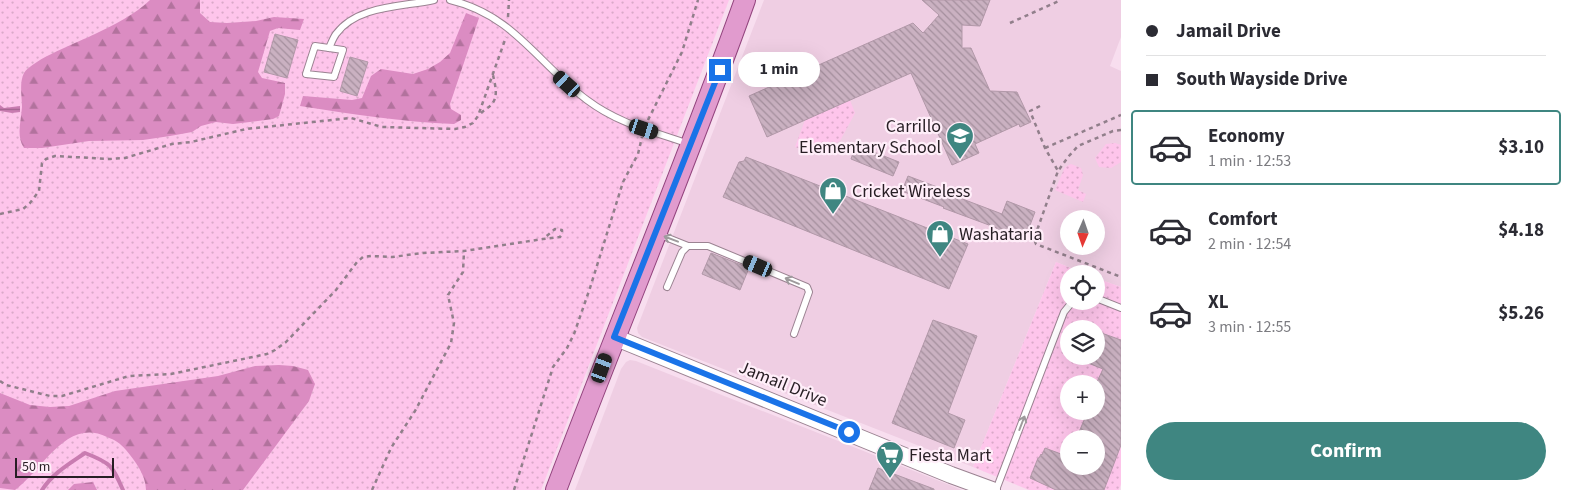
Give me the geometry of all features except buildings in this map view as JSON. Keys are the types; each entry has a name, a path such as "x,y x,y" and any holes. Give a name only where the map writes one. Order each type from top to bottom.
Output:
{"main road":[{"path":"556,490 614,337 720,70 745,0"}],"street":[{"name":"Jamail Drive","path":"614,337 992,490"}],"lane":[{"path":"329,48 336,34 346,23 361,15 434,0"},
{"path":"450,0 479,9 508,27 553,72 606,114 627,124 690,145"},
{"path":"315,46 329,48 343,50 334,77 306,74 315,46"},
{"path":"656,233 688,246 708,246 807,287 810,292 794,334"},
{"path":"667,287 682,252 688,246"},
{"path":"1105,302 1121,308"},
{"path":"996,490 1066,310"}],"path":[{"path":"478,116 505,41 508,27 509,0"},
{"path":"514,490 553,368 574,334 623,182 638,154 644,129 682,52 698,0"},
{"path":"1010,23 1061,0"},
{"path":"0,214 23,209 36,197 41,182 42,163 46,159 55,156 125,158 172,144 246,129 351,118 382,127 403,126 436,130 465,127 473,123 482,111 490,106 495,98 496,88 493,74"},
{"path":"1040,106 1030,111 1045,148 1058,171"},
{"path":"1045,148 1121,115"},
{"path":"1121,130 1106,133 1078,146 1068,157 1058,171 1034,239 1036,244 1121,277"},
{"path":"0,381 6,385 50,396 62,396 129,376 171,374 267,354 286,342 336,290 363,257 392,257 423,252 464,251 560,237 562,230 555,229 543,239"},
{"path":"372,490 391,448 419,403 451,342 454,323 448,295 461,278 464,251"}],"shaded area":[{"path":"0,0 729,0 541,490 0,490"},
{"path":"764,0 1121,0 1121,37 1110,66 1121,71 1121,287 1105,281 1105,265 1064,265 1056,262 973,467 642,337 638,333 637,328"},
{"path":"850,100 855,113 840,141 811,153 795,147 805,120"},
{"path":"0,105 4,108 20,106 20,112 0,111"},
{"path":"1115,143 1121,145 1121,162 1111,168 1099,167 1095,158 1106,144"},
{"path":"1071,164 1081,168 1083,175 1078,190 1086,194 1083,202 1055,190 1065,167"},
{"path":"1056,262 1064,265 1060,265 1060,310 1105,310 1105,281 1121,287 1121,484 1119,490 1029,490 973,467"},
{"path":"630,360 962,490 575,490 621,369"}],"green space":[{"path":"150,0 200,0 200,13 210,22 256,21 274,17 304,19 300,30 278,28 270,31 258,72 262,78 285,83 285,94 279,116 273,119 233,124 216,122 201,126 192,132 143,140 89,141 42,148 24,148 20,139 20,123 22,107 21,86 24,73 46,57 124,19"},
{"path":"466,13 479,18 450,104 451,109 461,115 461,120 454,124 396,120 300,106 303,96 352,100 362,98 371,76 381,69 413,74 428,69 450,53"},
{"path":"279,365 308,370 315,384 309,401 243,490 146,490 146,484 139,468 124,448 112,439 92,433 79,434 56,448 15,490 0,488 0,393 30,405 69,406 115,391 218,376 255,366"},
{"path":"93,482 97,490 68,490 74,484"}],"waterway":[{"path":"42,490 56,474 85,453 100,459 110,466 123,490"}],"place":[{"name":"Carrillo Elementary School","path":"960,160"},
{"name":"Cricket Wireless","path":"833,215"},
{"name":"Washataria","path":"940,258"},
{"name":"Fiesta Mart","path":"890,479"}],"route":[{"path":"720,70 614,337 849,432"}]}
